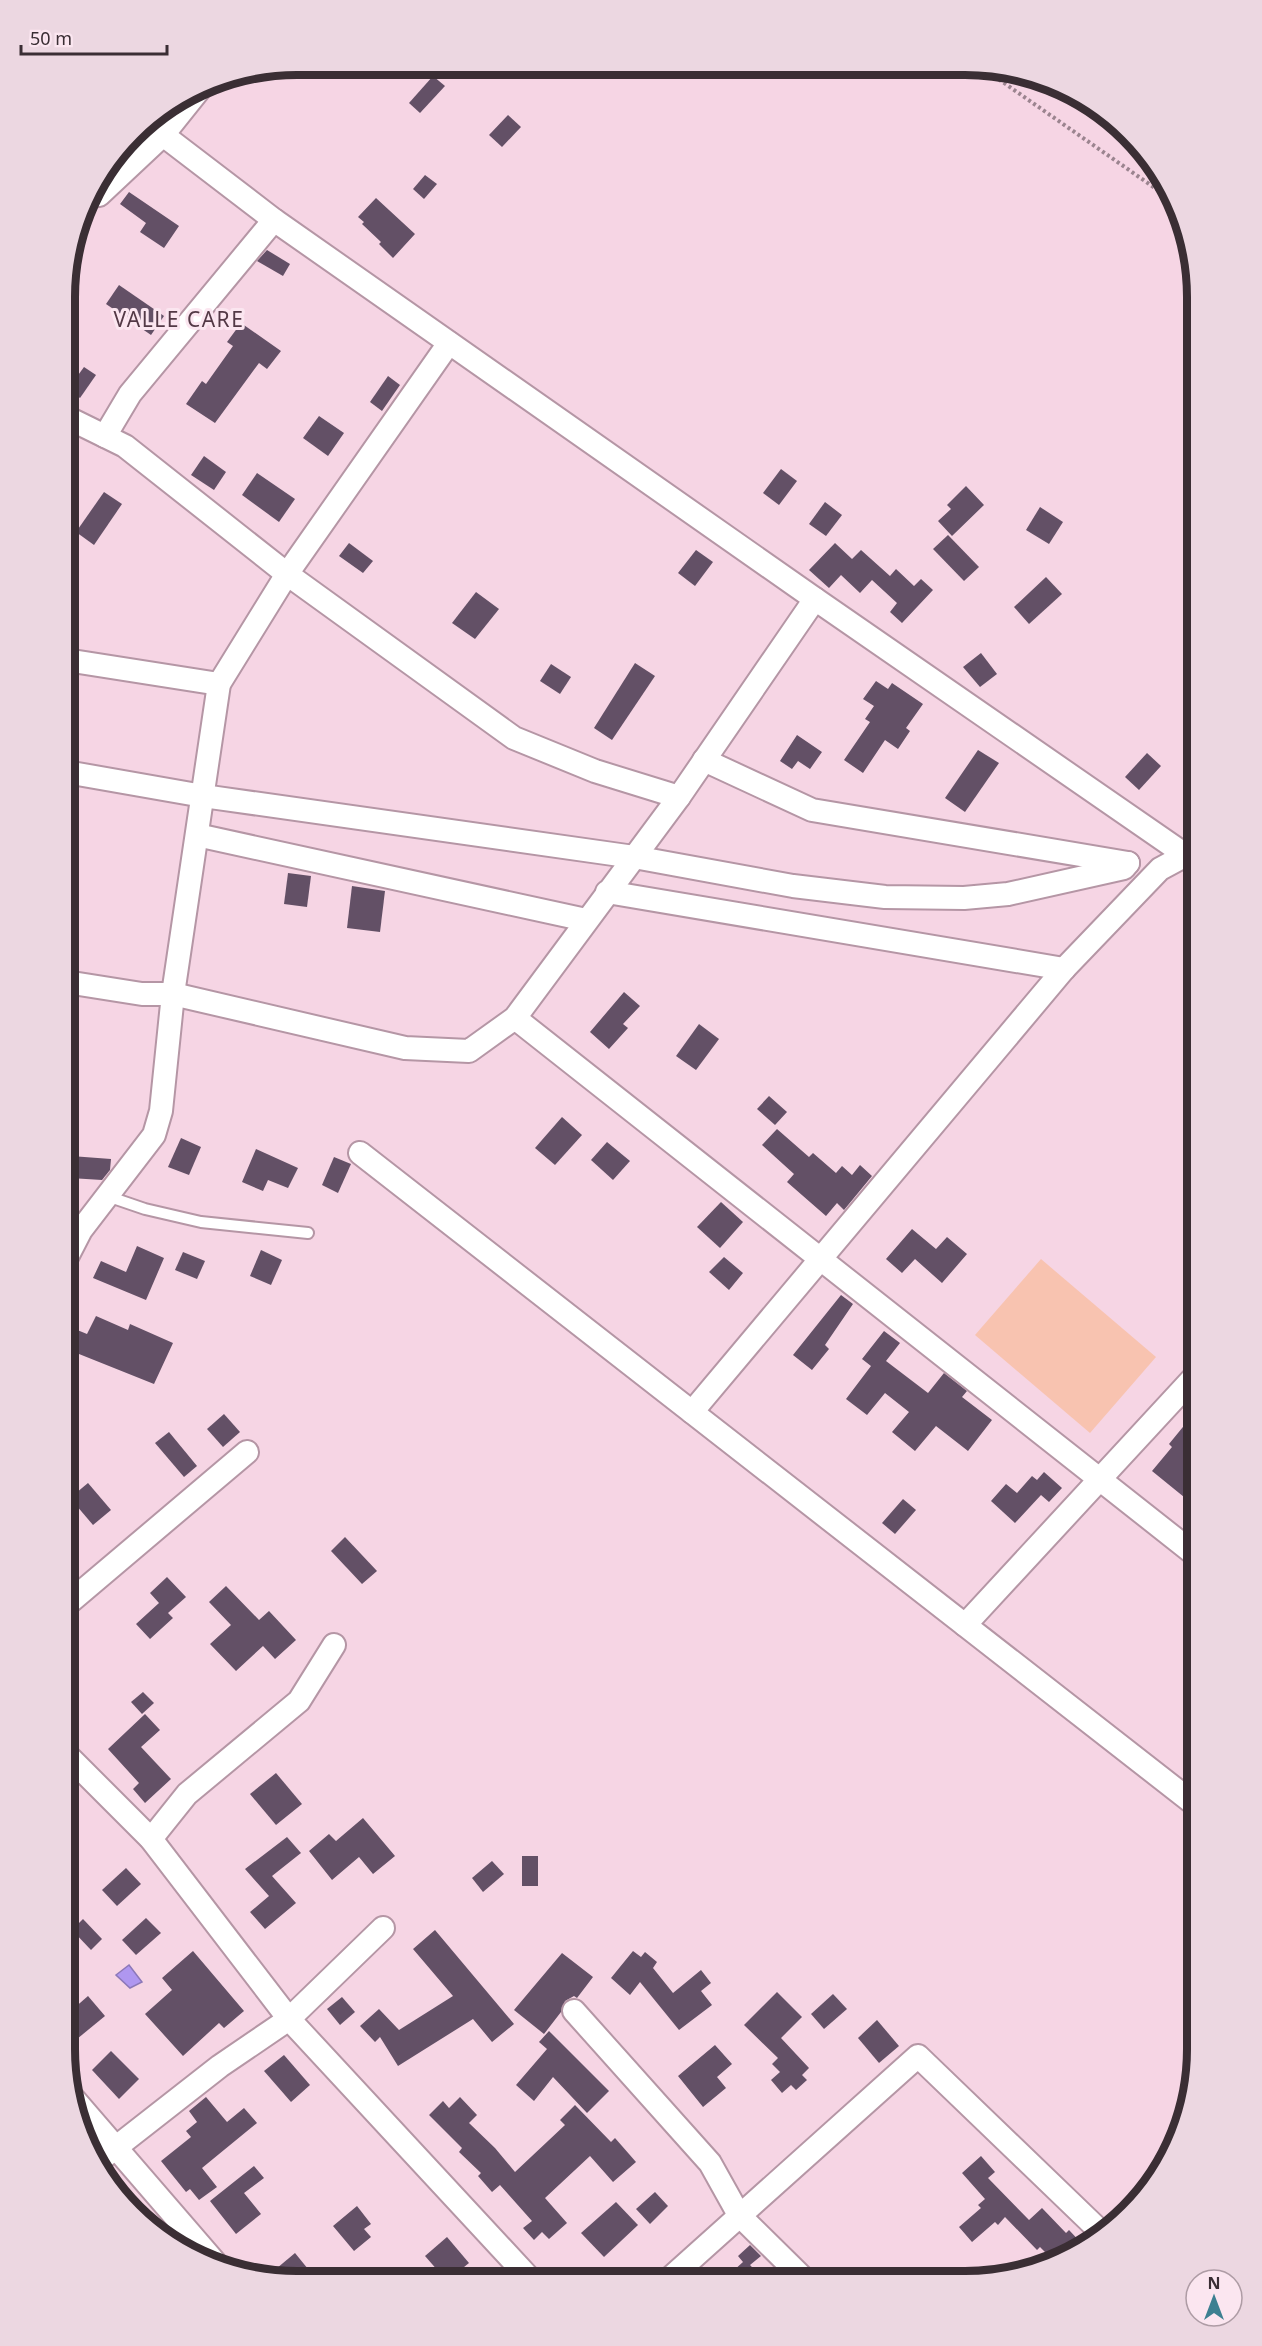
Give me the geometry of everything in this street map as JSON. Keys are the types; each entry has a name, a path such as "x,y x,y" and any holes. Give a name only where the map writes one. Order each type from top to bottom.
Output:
{"street":[{"path":"101,193 163,135 189,104"},
{"path":"163,135 274,220 814,599 1187,856"},
{"path":"105,436 130,394 274,220"},
{"path":"75,1226 107,1196 154,1135 161,1111 173,994 219,684 287,574 449,343"},
{"path":"75,421 125,446 287,574 514,738 594,771 679,797"},
{"path":"75,983 142,994 173,994 405,1048 469,1051 515,1018 679,797 814,599"},
{"path":"75,661 219,684"},
{"path":"704,760 812,810 1160,869"},
{"path":"75,774 203,796 634,857 793,886 885,897 964,898 1008,894 1124,868 1128,862"},
{"path":"197,835 586,920"},
{"path":"692,1412 1064,969 1160,869 1187,861"},
{"path":"608,892 1064,969"},
{"path":"515,1018 1187,1548"},
{"path":"360,1153 1187,1798"},
{"path":"965,1625 1187,1385"},
{"path":"75,1598 247,1452"},
{"path":"151,1839 187,1794 298,1701 334,1645"},
{"path":"75,1763 151,1839 289,2019 523,2271"},
{"path":"104,2157 220,2066 289,2019 383,1928"},
{"path":"574,2011 710,2163 739,2215 796,2271"},
{"path":"678,2271 918,2056 1096,2228"},
{"path":"85,2112 204,2250"}],"lane":[{"path":"107,1196 145,1209 201,1222 308,1233"}],"path":[{"path":"996,77 1160,192"}],"shaded area":[{"path":"1041,1259 1156,1357 1090,1433 975,1335"},
{"path":"129,1965 142,1982 130,1988 116,1975"}],"building":[{"path":"433,76 445,86 420,113 409,103"},
{"path":"508,115 521,127 502,147 489,135"},
{"path":"425,175 437,184 424,199 413,189"},
{"path":"129,192 179,226 164,248 140,232 146,223 120,204"},
{"path":"376,198 415,234 393,258 358,217"},
{"path":"267,250 290,264 283,276 257,261"},
{"path":"119,285 164,316 151,335 106,304"},
{"path":"241,323 281,351 267,369 259,363 215,423 186,404 202,381 206,384 233,346 227,342"},
{"path":"84,367 96,375 80,398 75,394 75,379"},
{"path":"388,376 400,385 382,411 370,402"},
{"path":"319,416 344,433 328,456 303,438"},
{"path":"204,456 226,472 214,490 191,475"},
{"path":"781,469 797,481 779,505 763,493"},
{"path":"257,473 295,499 279,522 242,495"},
{"path":"966,486 984,505 952,536 938,521 951,509 947,505"},
{"path":"104,492 122,504 94,545 76,532"},
{"path":"825,502 842,515 826,536 809,524"},
{"path":"1040,507 1063,522 1049,544 1026,530"},
{"path":"948,535 979,567 964,581 933,549"},
{"path":"349,543 373,561 363,573 339,556"},
{"path":"835,543 852,559 861,550 890,576 896,569 914,586 921,579 933,590 902,623 890,612 897,603 872,580 860,593 841,575 829,588 809,570"},
{"path":"696,550 713,562 695,586 678,573"},
{"path":"1046,577 1062,594 1029,624 1014,607"},
{"path":"476,592 499,609 475,639 452,623"},
{"path":"981,653 997,674 980,687 963,667"},
{"path":"635,663 655,676 612,740 594,728"},
{"path":"551,664 571,677 560,694 540,681"},
{"path":"876,681 888,689 892,683 923,704 906,728 910,731 898,749 885,740 863,773 844,760 870,722 865,719 874,706 863,699"},
{"path":"797,735 822,752 810,769 798,761 792,769 780,761"},
{"path":"978,750 999,763 965,812 945,798"},
{"path":"1147,753 1161,766 1139,790 1125,777"},
{"path":"288,873 311,876 307,907 284,904"},
{"path":"352,886 385,891 380,932 347,928"},
{"path":"624,992 640,1006 623,1024 628,1028 609,1049 590,1032"},
{"path":"699,1024 719,1039 696,1070 676,1056"},
{"path":"769,1096 787,1112 775,1125 757,1109"},
{"path":"562,1117 582,1135 555,1165 535,1148"},
{"path":"777,1129 809,1157 813,1153 836,1173 842,1166 852,1175 860,1165 872,1176 844,1210 837,1203 826,1216 787,1182 794,1174 762,1145"},
{"path":"181,1138 201,1147 189,1175 168,1167"},
{"path":"607,1142 630,1161 613,1180 591,1160"},
{"path":"256,1149 298,1168 288,1188 268,1180 263,1191 242,1182"},
{"path":"75,1156 111,1159 110,1170 102,1180 75,1178"},
{"path":"334,1157 351,1164 338,1193 322,1185"},
{"path":"721,1202 743,1222 720,1248 697,1227"},
{"path":"912,1229 936,1249 947,1237 967,1254 942,1283 915,1259 902,1273 886,1259"},
{"path":"137,1246 164,1258 146,1300 93,1278 101,1261 126,1272"},
{"path":"261,1250 282,1260 271,1285 250,1276"},
{"path":"183,1252 205,1261 197,1279 175,1270"},
{"path":"724,1257 743,1273 729,1290 709,1272"},
{"path":"841,1295 853,1304 825,1345 829,1349 812,1370 793,1355"},
{"path":"96,1316 128,1330 130,1324 173,1343 154,1384 79,1354 75,1362 75,1329 87,1334"},
{"path":"884,1331 900,1343 886,1361 928,1393 944,1373 967,1391 962,1397 992,1420 968,1451 936,1426 915,1451 892,1432 909,1412 885,1393 867,1415 846,1399 871,1366 862,1359"},
{"path":"224,1414 240,1432 223,1447 207,1429"},
{"path":"1187,1422 1187,1493 1184,1497 1152,1471 1172,1447 1169,1444"},
{"path":"169,1432 197,1466 184,1477 155,1443"},
{"path":"1044,1472 1062,1488 1049,1502 1041,1495 1015,1523 991,1501 1006,1484 1017,1493 1032,1476 1037,1480"},
{"path":"88,1483 111,1510 93,1525 75,1504 75,1494"},
{"path":"903,1499 916,1510 895,1534 882,1523"},
{"path":"345,1537 377,1571 362,1584 331,1551"},
{"path":"167,1577 186,1597 168,1613 173,1618 150,1639 136,1624 159,1603 150,1593"},
{"path":"226,1586 259,1620 269,1611 296,1640 275,1659 263,1646 236,1671 210,1644 231,1625 209,1602"},
{"path":"143,1692 154,1703 142,1714 131,1702"},
{"path":"145,1714 160,1730 141,1747 171,1779 145,1803 133,1789 139,1783 108,1749"},
{"path":"276,1773 302,1804 276,1825 250,1794"},
{"path":"363,1818 395,1856 373,1874 359,1857 332,1880 309,1851 329,1834 336,1841"},
{"path":"287,1837 301,1853 272,1876 296,1903 265,1929 250,1912 269,1896 245,1869"},
{"path":"522,1856 538,1856 538,1886 522,1886"},
{"path":"492,1861 504,1874 483,1892 472,1878"},
{"path":"126,1868 141,1884 117,1906 102,1890"},
{"path":"146,1918 161,1933 136,1955 122,1940"},
{"path":"83,1919 102,1939 91,1950 75,1933 75,1927"},
{"path":"435,1930 514,2024 492,2042 473,2019 398,2066 380,2037 375,2042 360,2026 379,2009 399,2030 453,1996 413,1949"},
{"path":"193,1951 244,2011 224,2028 219,2023 183,2056 145,2014 172,1990 162,1978"},
{"path":"633,1951 641,1957 645,1952 657,1962 653,1968 673,1993 701,1970 711,1983 701,1991 712,2005 679,2030 640,1982 630,1995 611,1978"},
{"path":"562,1953 593,1977 577,1998 574,1996 565,2001 561,2012 544,2034 514,2010"},
{"path":"777,1992 802,2017 781,2038 809,2068 802,2075 807,2080 796,2090 791,2085 782,2093 771,2080 780,2072 772,2064 778,2058 744,2025"},
{"path":"833,1994 847,2009 824,2029 811,2014"},
{"path":"88,1996 105,2016 77,2039 75,2036 75,2007"},
{"path":"342,1997 355,2012 340,2025 327,2009"},
{"path":"877,2020 899,2046 879,2063 858,2038"},
{"path":"549,2031 609,2091 587,2113 553,2077 534,2101 516,2085 547,2049 539,2042"},
{"path":"715,2045 732,2064 717,2077 726,2088 703,2107 678,2076"},
{"path":"111,2051 139,2079 119,2099 92,2070"},
{"path":"284,2055 310,2085 291,2102 264,2071"},
{"path":"206,2097 227,2122 244,2108 257,2123 202,2168 217,2187 199,2200 190,2189 186,2192 161,2161 191,2137 186,2131 197,2122 189,2111"},
{"path":"460,2097 477,2115 469,2123 495,2148 515,2172 565,2125 560,2120 575,2105 611,2142 615,2138 636,2162 613,2182 590,2156 545,2198 567,2223 549,2239 542,2232 534,2240 523,2228 532,2221 500,2185 492,2192 478,2176 481,2173 459,2152 462,2148 429,2115 443,2101 449,2108"},
{"path":"981,2156 995,2172 988,2178 1029,2220 1042,2208 1066,2233 1069,2230 1078,2240 1051,2254 1048,2251 1046,2253 1040,2247 1037,2250 1005,2217 998,2225 995,2222 972,2242 959,2227 981,2208 978,2205 985,2199 962,2173"},
{"path":"254,2166 264,2178 244,2193 261,2214 236,2234 210,2201"},
{"path":"655,2192 668,2206 650,2224 636,2209"},
{"path":"616,2202 638,2225 604,2257 581,2233"},
{"path":"357,2206 371,2224 364,2229 371,2237 354,2251 333,2226"},
{"path":"447,2237 469,2263 459,2271 438,2271 425,2256"},
{"path":"750,2245 761,2256 750,2265 756,2271 733,2271 743,2262 738,2256"},
{"path":"295,2253 310,2271 283,2271 275,2270"}],"district":[{"name":"VALLE CARE","path":"179,320"}]}
